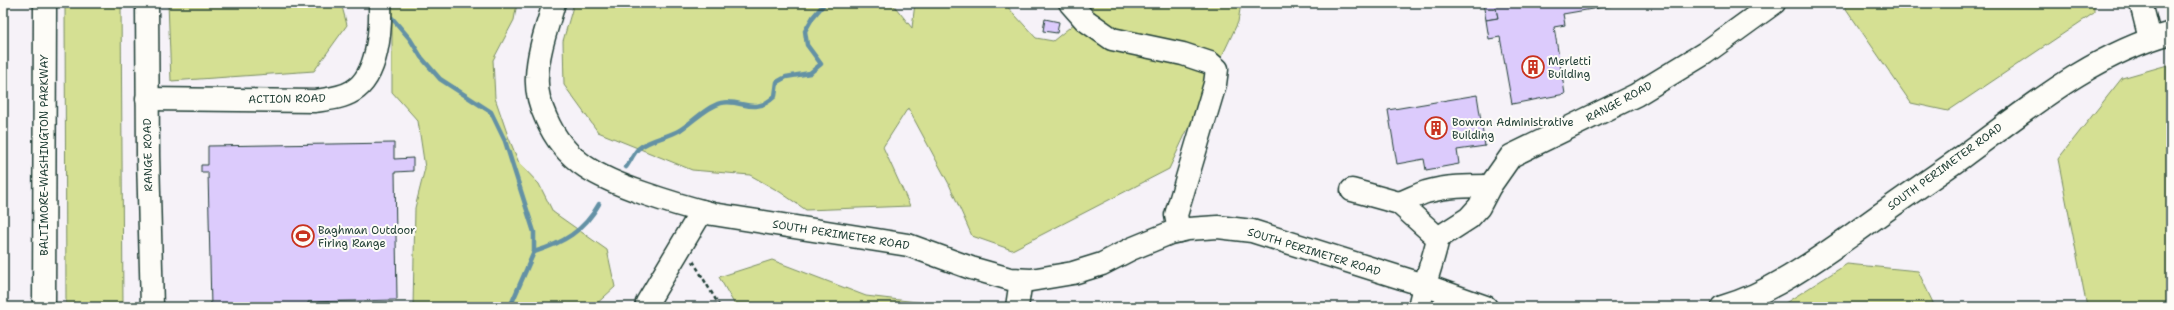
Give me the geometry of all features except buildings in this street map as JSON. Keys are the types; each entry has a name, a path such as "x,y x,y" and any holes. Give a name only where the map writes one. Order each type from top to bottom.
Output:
{"main road":[{"name":"BALTIMORE-WASHINGTON PARKWAY","path":"44,3 44,307"},
{"name":"RANGE ROAD","path":"146,3 152,307"},
{"name":"ACTION ROAD","path":"147,99 315,101 354,91 364,81 372,67 378,32 380,3"},
{"name":"SOUTH PERIMETER ROAD","path":"554,3 540,49 537,78 538,96 543,113 553,135 566,151 582,165 601,177 620,185 702,211 908,245 970,268 1010,279 1021,280 1031,280 1073,273 1102,264 1131,249 1179,231 1206,226 1252,231 1424,285 1486,307"},
{"path":"1070,3 1085,20 1112,39 1183,54 1210,63 1217,69 1215,84 1176,215 1179,231"},
{"name":"RANGE ROAD","path":"1438,238 1469,218 1479,207 1490,186 1511,156 1636,95 1705,52 1774,3"},
{"path":"2141,3 2150,39"},
{"name":"SOUTH PERIMETER ROAD","path":"1722,307 1752,296 1792,275 1961,158 2039,99 2109,58 2150,39 2171,34"},
{"path":"1399,203 1440,189 1468,186 1490,186"},
{"path":"1352,190 1399,203 1438,238 1433,263 1424,285 1419,307"},
{"path":"649,307 647,303 654,289 702,211"},
{"path":"1017,307 1021,280"}],"path":[{"path":"683,242 720,307"}],"green space":[{"path":"65,3 121,3 123,307 66,307"},
{"path":"168,3 341,3 347,25 314,71 171,81"},
{"path":"392,3 517,3 514,20 493,60 495,98 519,163 539,184 553,212 607,250 615,287 593,307 413,307 415,208 425,168 418,121 392,92"},
{"path":"574,3 892,3 912,28 915,3 1004,3 1036,38 1053,41 1075,23 1073,3 1241,3 1238,22 1169,169 1012,250 972,236 949,184 908,108 883,147 910,206 806,210 780,192 750,175 692,170 598,132 564,85 563,41"},
{"path":"1842,3 2094,3 2094,13 1948,111 1911,103"},
{"path":"2171,64 2171,307 2087,307 2058,159 2122,78"},
{"path":"772,260 866,296 925,303 935,307 736,307 719,277"},
{"path":"1847,264 1918,271 1935,307 1779,307"}],"waterway":[{"path":"626,167 636,151 642,146 680,130 715,105 728,102 748,106 760,105 775,96 777,82 786,77 810,73 821,64 807,45 805,31 813,17 825,3"},
{"path":"392,18 410,39 421,57 440,79 491,112 505,141 534,232 534,252 510,307"},
{"path":"534,252 572,235 587,222 599,204"}],"place":[{"name":"Merletti Building","path":"1533,67"},
{"name":"Bowron Administrative Building","path":"1436,128"},
{"name":"Baghman Outdoor Firing Range","path":"303,236"}]}
